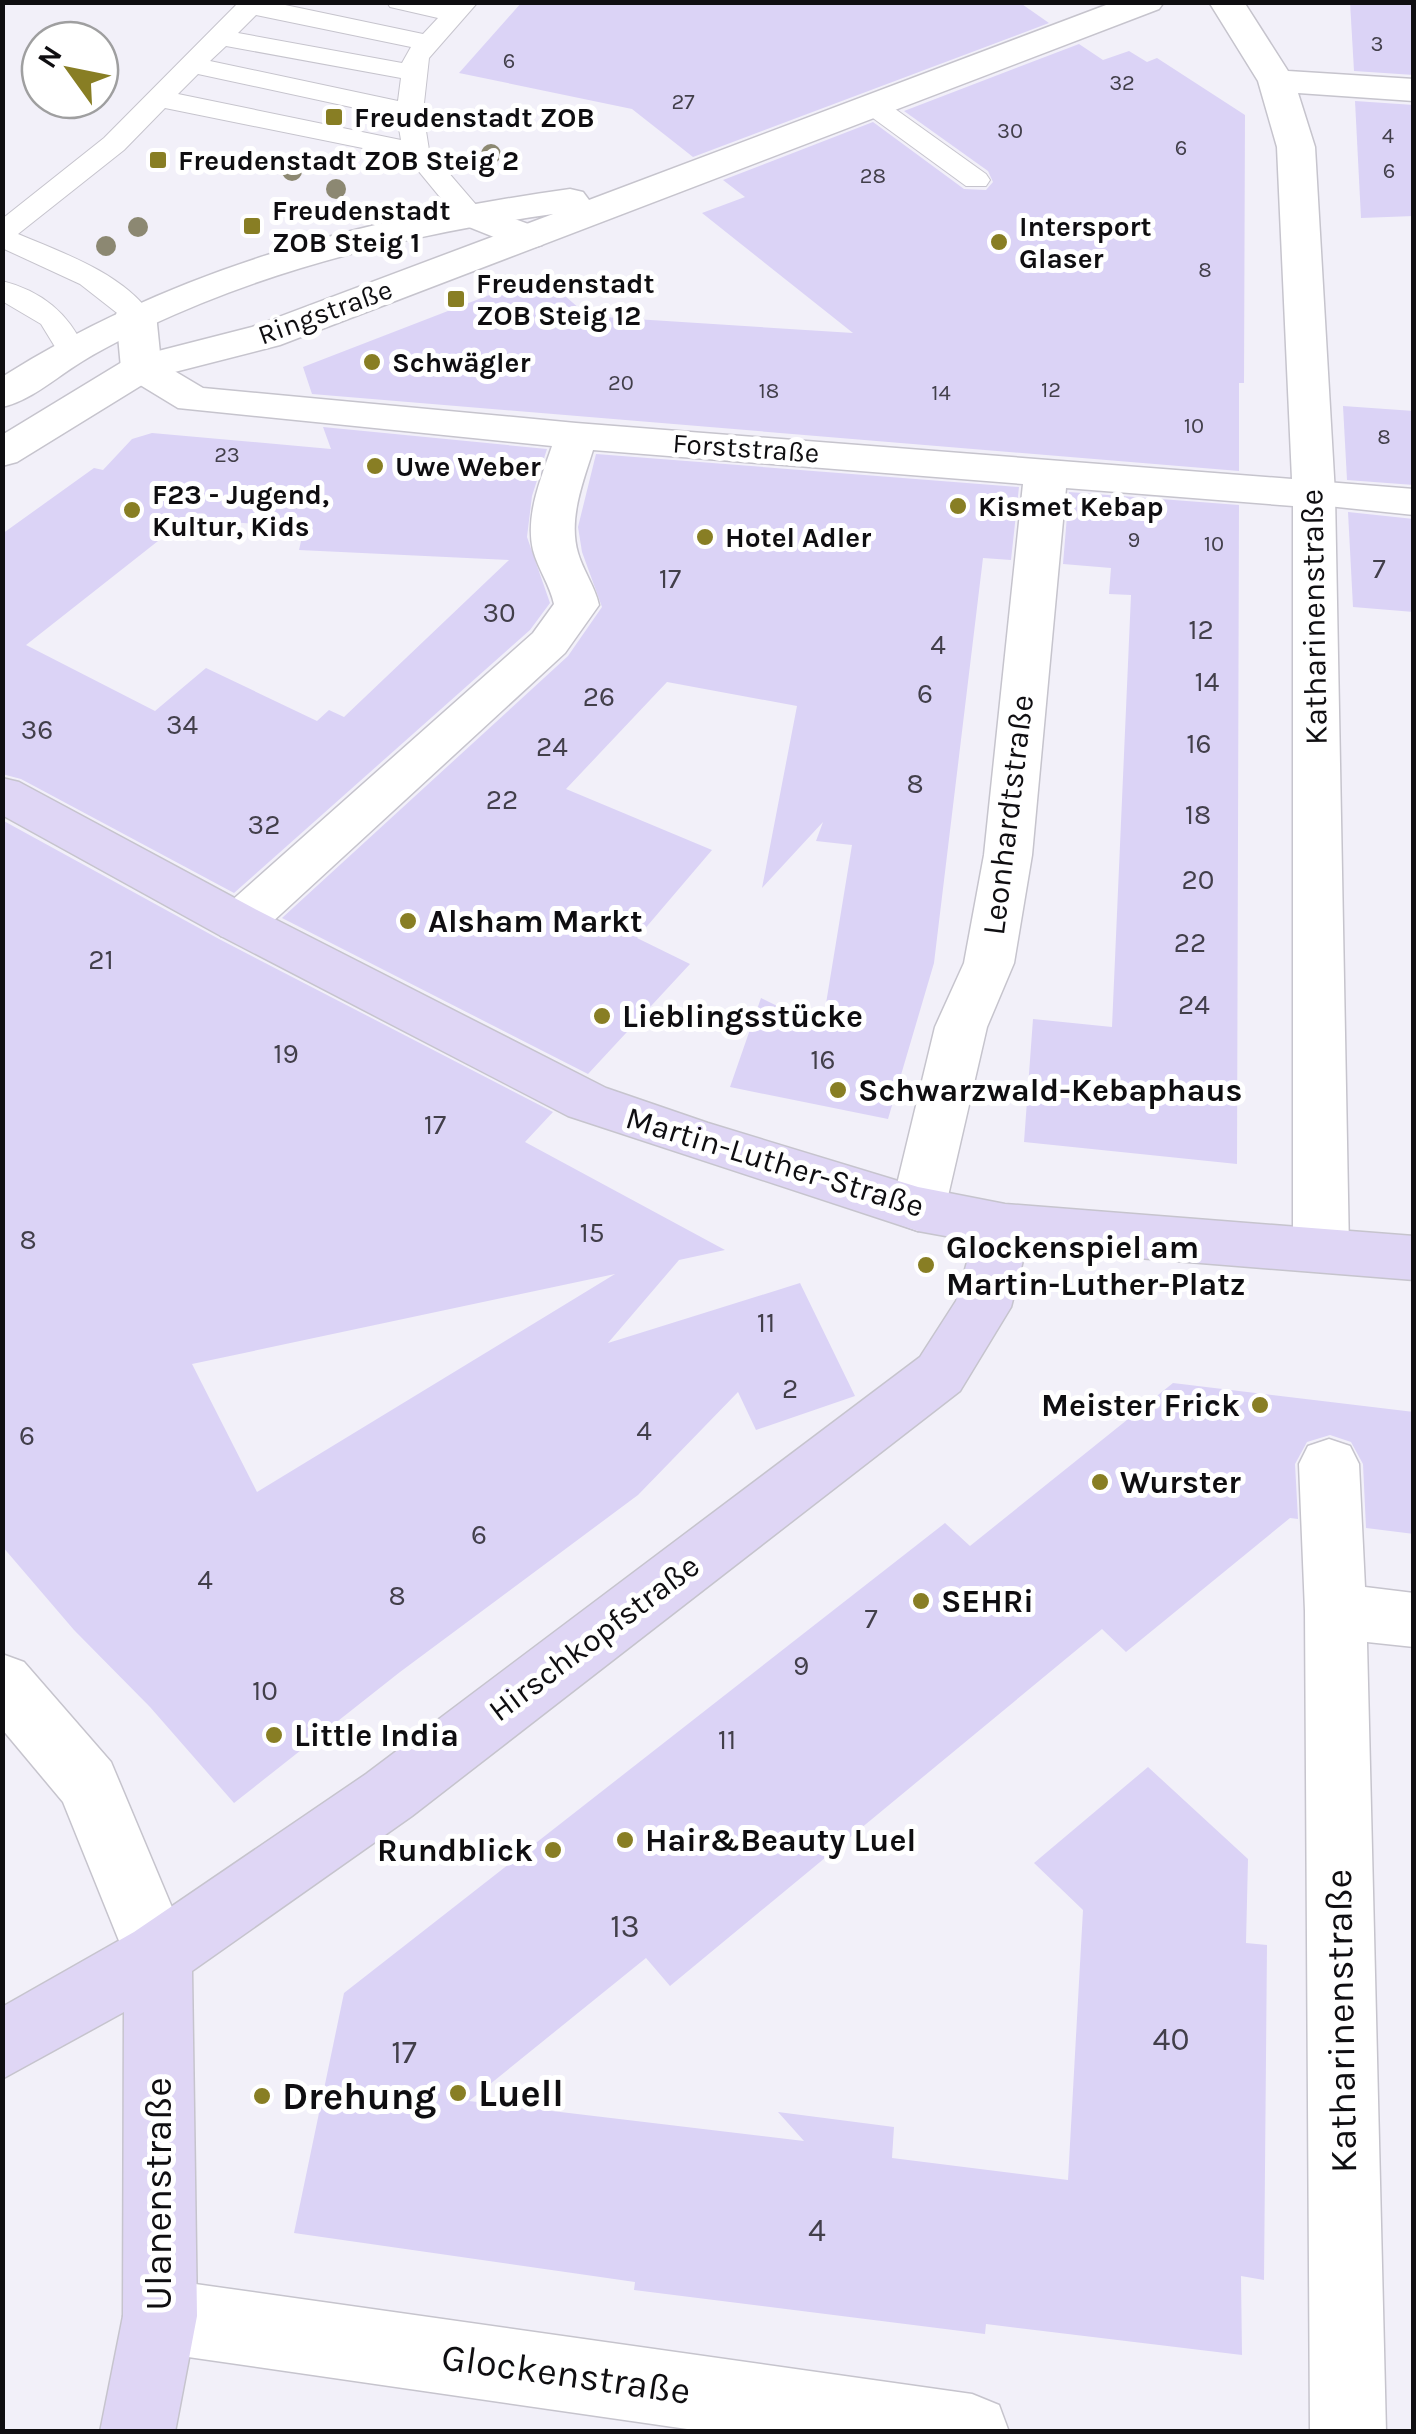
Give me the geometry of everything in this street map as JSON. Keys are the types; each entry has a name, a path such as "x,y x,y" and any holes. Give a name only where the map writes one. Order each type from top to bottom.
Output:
{"main road":[{"name":"Martin-Luther-Straße","path":"2,794 587,1102 695,1140 918,1209 1005,1226 1414,1258"},
{"name":"Hirschkopfstraße","path":"2,2045 158,1955 389,1794 940,1374 983,1307 1005,1226"},
{"name":"Ulanenstraße","path":"137,2432 160,2316 158,1955"}],"street":[{"name":"Ringstraße","path":"2,453 140,368 266,336 1147,2"},
{"name":"Katharinenstraße","path":"1226,2 1276,81 1296,147 1314,494 1321,1250"},
{"path":"1276,81 1414,90"},
{"name":"Ringstraße","path":"2,394 70,349 136,314 266,264 468,213 658,189"},
{"path":"468,213 528,237"},
{"path":"136,314 140,368"},
{"name":"Forststraße","path":"140,368 193,399 576,436 1414,502"},
{"path":"239,922 549,643 577,605 573,584 556,554 552,522 576,436"},
{"name":"Leonhardtstraße","path":"918,1209 960,1027 989,963 1002,891 1046,471"},
{"name":"Katharinenstraße","path":"1329,1464 1336,1611 1348,2432"},
{"path":"1336,1611 1414,1620"},
{"path":"2,1682 88,1783 158,1955"},
{"name":"Glockenstraße","path":"160,2316 972,2432"}],"lane":[{"path":"399,2 460,8"},
{"path":"136,314 114,290 92,277 2,235 114,144 253,4 428,43"},
{"path":"460,8 416,57 410,112 416,152 468,213"},
{"path":"221,37 414,74"},
{"path":"193,65 410,112"},
{"path":"162,99 416,152"},
{"path":"874,107 976,180"},
{"path":"2,290 31,302 59,322 70,349"}],"building":[{"path":"522,2 1019,2 1049,23 693,157 632,109 459,73"},
{"path":"1350,2 1414,2 1414,75 1354,71"},
{"path":"1079,44 1103,60 1129,51 1147,62 1157,58 1245,115 1244,383 1239,383 1239,471 312,394 303,367 541,275 588,316 853,333 702,213 745,197 723,180 873,122 964,189 986,190 993,182 988,171 904,111"},
{"path":"1355,101 1414,105 1414,216 1361,218"},
{"path":"1343,406 1414,411 1414,485 1347,480"},
{"path":"323,427 547,449 532,496 527,537 550,603 530,630 234,893 21,779 2,774 2,534 94,468 103,470 132,439 152,433 331,449","holes":["206,520 304,528 299,550 509,560 344,717 329,710 317,721 206,668 155,711 26,645 172,530"]},
{"path":"596,454 1019,487 1011,560 983,558 934,963 888,1119 730,1087 761,998 822,1028 852,845 816,841 823,822 762,888 797,706 667,682 566,789 712,850 637,938 690,964 588,1074 282,918 568,656 602,607 582,552 578,527"},
{"path":"1069,492 1239,505 1237,1164 1024,1142 1033,1019 1112,1027 1131,595 1109,594 1111,568 1063,564"},
{"path":"1348,512 1414,519 1414,612 1353,607"},
{"path":"2,820 219,939 553,1112 525,1142 725,1250 679,1260 608,1343 800,1283 855,1396 756,1430 738,1392 638,1495 400,1672 234,1803 2,1546","holes":["615,1274 257,1492 192,1364"]},
{"path":"1173,1383 1414,1412 1414,1534 1366,1528 1363,1464 1351,1442 1330,1435 1307,1442 1295,1464 1298,1519 1290,1518 1126,1652 1102,1629 670,1986 646,1958 469,2101 804,2141 778,2112 894,2127 892,2158 1068,2180 1083,1910 1034,1863 1148,1767 1248,1859 1246,1943 1267,1945 1264,2280 1241,2276 1242,2355 986,2324 985,2334 634,2290 635,2282 294,2233 344,1993 945,1523 970,1546"}],"place":[{"name":"Freudenstadt ZOB","path":"334,117"},
{"name":"Freudenstadt ZOB Steig 2","path":"158,160"},
{"name":"Freudenstadt ZOB Steig 1","path":"252,226"},
{"name":"Intersport Glaser","path":"999,242"},
{"name":"Freudenstadt ZOB Steig 12","path":"456,299"},
{"name":"Schwägler","path":"372,362"},
{"name":"Uwe Weber","path":"375,466"},
{"name":"Kismet Kebap","path":"958,506"},
{"name":"F23 - Jugend, Kultur, Kids","path":"132,510"},
{"name":"Hotel Adler","path":"705,537"},
{"name":"Alsham Markt","path":"408,921"},
{"name":"Lieblingsstücke","path":"602,1016"},
{"name":"Schwarzwald-Kebaphaus","path":"838,1090"},
{"name":"Glockenspiel am Martin-Luther-Platz","path":"926,1265"},
{"name":"Meister Frick","path":"1260,1405"},
{"name":"Wurster","path":"1100,1482"},
{"name":"SEHRi","path":"921,1601"},
{"name":"Little India","path":"274,1735"},
{"name":"Hair&Beauty Luel","path":"625,1840"},
{"name":"Rundblick","path":"553,1850"},
{"name":"Luell","path":"458,2093"},
{"name":"Drehung","path":"262,2096"}]}
